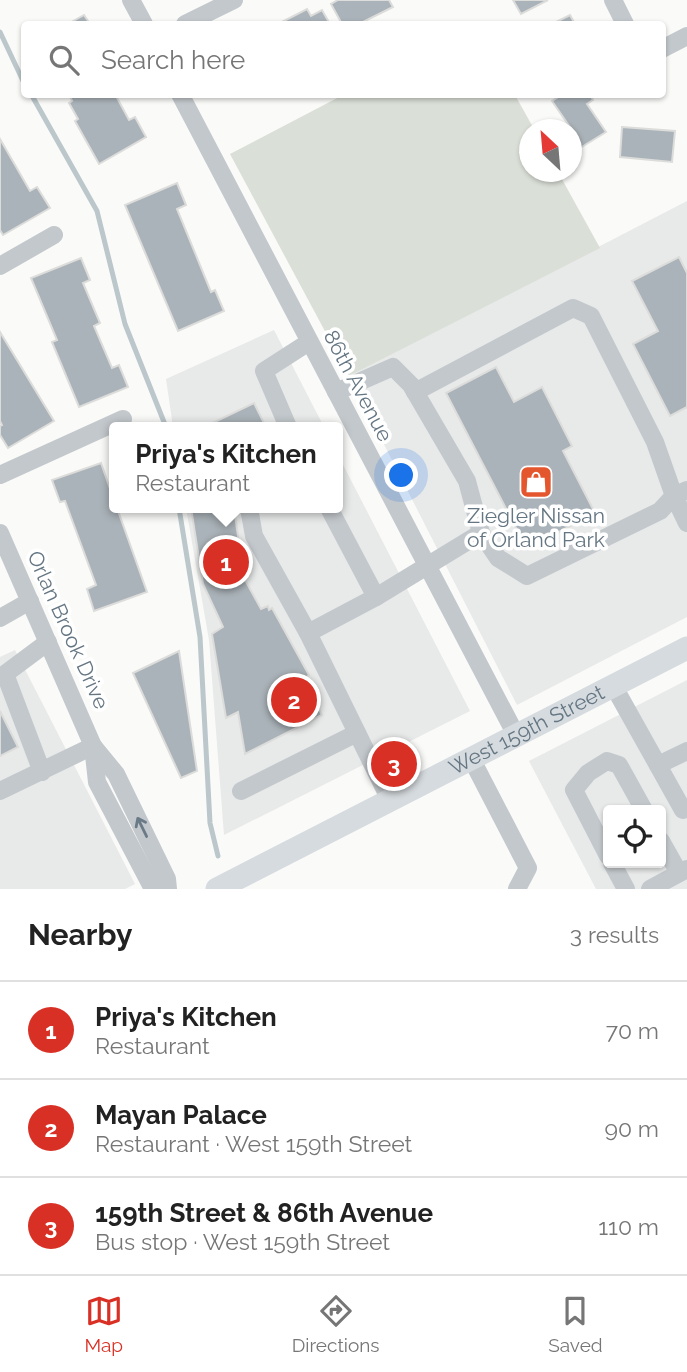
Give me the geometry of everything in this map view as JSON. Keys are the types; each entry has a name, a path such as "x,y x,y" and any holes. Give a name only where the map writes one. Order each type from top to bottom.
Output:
{"main road":[{"name":"West 159th Street","path":"217,889 687,648"}],"street":[{"path":"131,0 142,21"},
{"path":"192,21 234,0"},
{"path":"612,0 623,21"},
{"path":"666,47 687,36"},
{"name":"86th Avenue","path":"182,98 336,392 345,427 427,567 516,735"},
{"path":"0,265 54,235"},
{"path":"415,392 573,307 592,316 681,493 687,523"},
{"path":"286,422 264,371 309,342"},
{"path":"336,392 393,367 415,392 467,481 481,533 498,558 527,576 660,510 681,493"},
{"path":"116,422 123,419"},
{"path":"0,475 109,425"},
{"path":"250,513 254,536 308,633 390,800"},
{"path":"331,513 376,597"},
{"name":"Orlan Brook Drive","path":"0,533 93,746 116,774 167,879 169,889"},
{"path":"308,633 376,597 481,533"},
{"path":"0,618 30,601"},
{"path":"42,772 5,674 48,642"},
{"path":"613,685 686,813"},
{"path":"241,791 356,733"},
{"path":"0,791 93,746"},
{"name":"Orlan Brook Drive","path":"93,746 97,782 153,889"},
{"path":"658,765 687,751"},
{"path":"471,758 528,868 517,888"},
{"path":"603,846 574,790 588,773 607,761 619,765 641,805"},
{"path":"650,889 683,871 666,848"},
{"path":"615,868 626,889"}],"shaded area":[{"path":"337,98 517,98 528,119 519,119 519,182 564,182 600,248 349,376 230,154"},
{"path":"687,201 687,617 517,705 349,376"},
{"path":"274,330 321,422 172,422 166,379"},
{"path":"343,465 470,711 224,835 209,640 187,513 343,513"},
{"path":"15,650 135,884 125,889 0,889 0,657"},
{"path":"687,680 687,889 596,889 529,761"}],"building":[{"path":"338,0 389,0 393,7 365,21 340,21 331,4"},
{"path":"513,0 548,0 521,14"},
{"path":"307,9 311,16 322,10 328,21 284,21"},
{"path":"84,15 88,21 73,21"},
{"path":"570,15 573,21 558,21"},
{"path":"71,98 117,98 129,120 135,117 146,137 99,164 75,121 78,119 69,103 72,101"},
{"path":"557,98 592,98 587,104 606,132 582,147 582,119 564,119 552,101"},
{"path":"622,127 675,131 672,162 620,157"},
{"path":"0,139 30,191 37,187 50,208 3,235 0,230"},
{"path":"177,183 186,205 177,209 211,292 215,290 224,311 178,331 125,205"},
{"path":"679,257 687,273 687,407 670,416 633,344 658,331 632,281"},
{"path":"81,258 90,280 83,283 100,323 94,326 112,368 119,365 128,387 79,407 52,342 57,340 31,278"},
{"path":"0,332 54,421 8,448 0,435"},
{"name":"Ziegler Nissan of Orland Park","path":"496,367 514,402 542,387 572,446 563,451 595,513 527,549 446,393"},
{"path":"254,403 264,422 214,422"},
{"path":"101,463 109,486 109,513 119,513 147,592 94,611 87,589 96,585 65,501 60,502 52,480"},
{"path":"192,513 235,513 244,578 261,609 268,606 269,610 272,608 309,675 304,679 322,715 245,754 238,712 226,718 212,634 223,627 203,584"},
{"path":"179,651 197,771 181,778 133,673"},
{"path":"0,711 18,747 0,756"}],"waterway":[{"path":"0,32 21,77"},
{"path":"33,98 97,211 125,324 164,422"},
{"path":"180,513 200,637 210,823 218,856"}],"place":[{"name":"Ziegler Nissan of Orland Park","path":"536,482"},
{"name":"Priya's Kitchen","path":"226,562"},
{"name":"Mayan Palace","path":"294,700"},
{"name":"159th Street & 86th Avenue","path":"394,764"}]}
